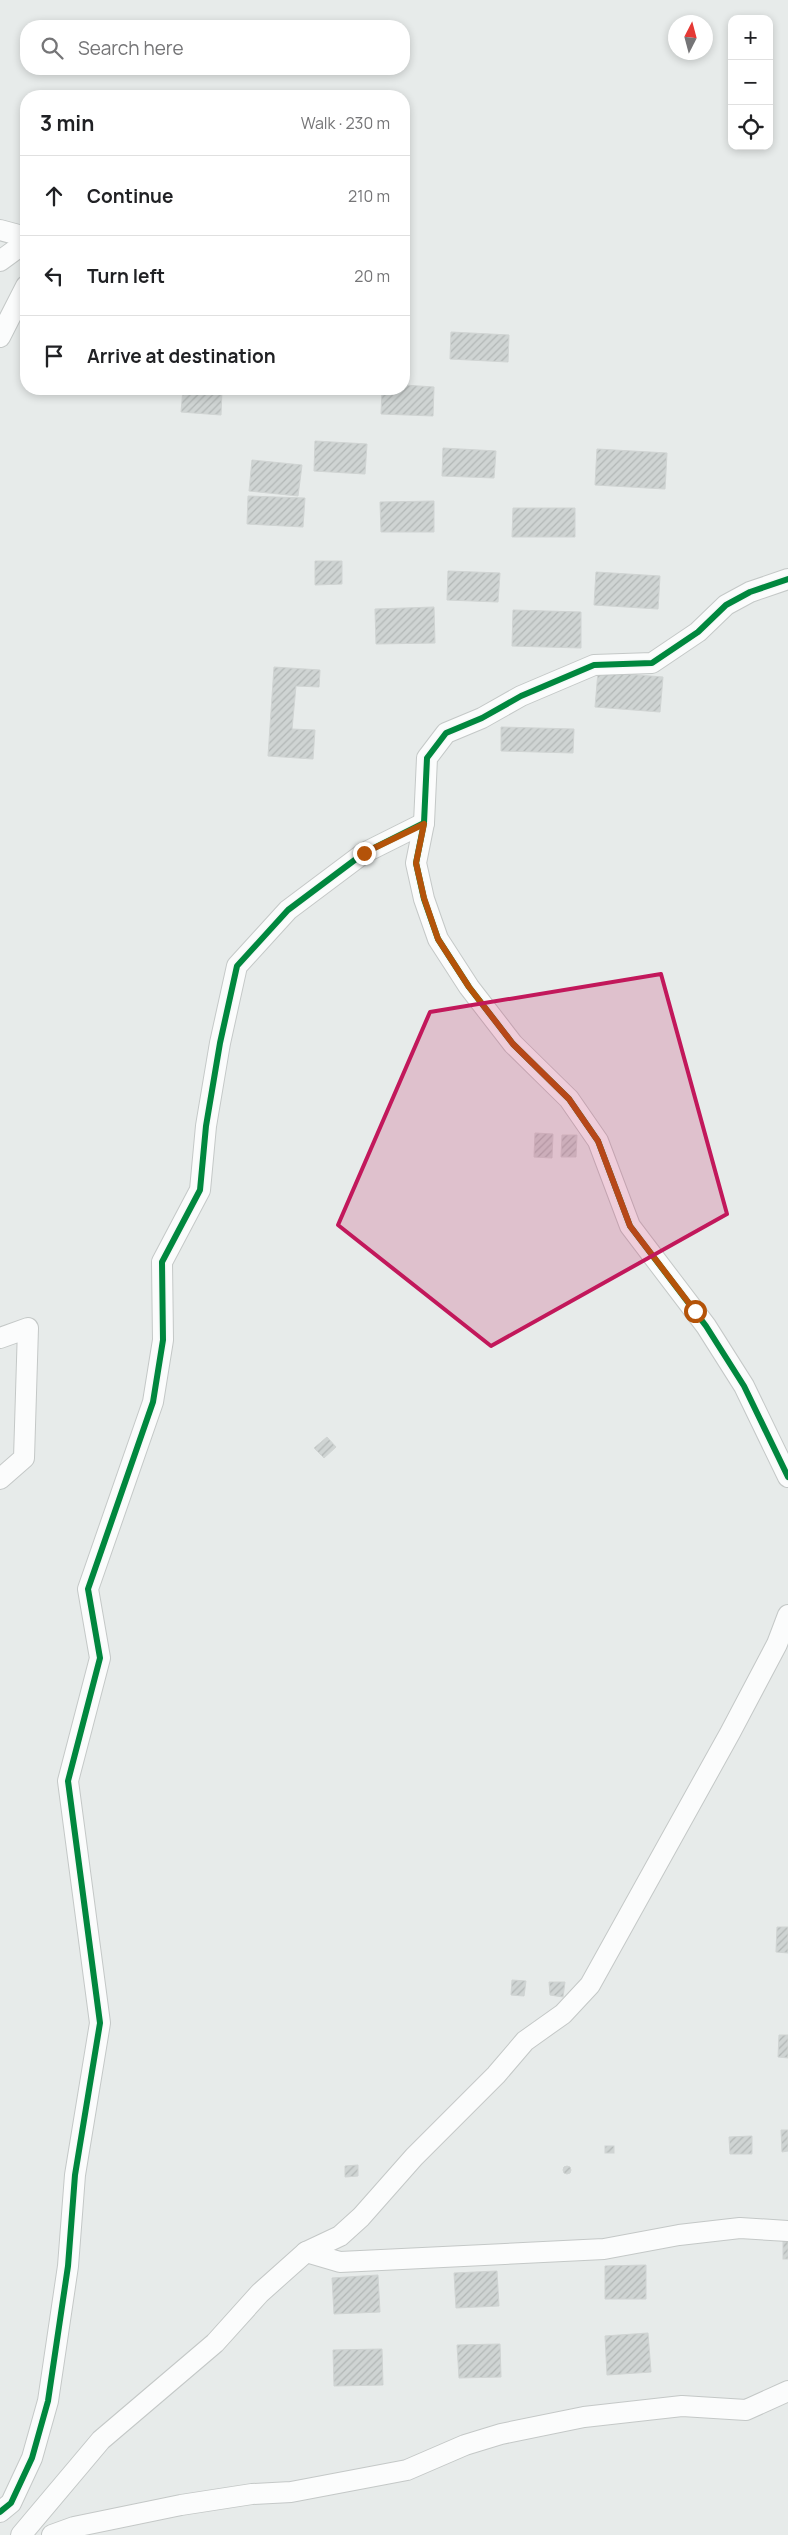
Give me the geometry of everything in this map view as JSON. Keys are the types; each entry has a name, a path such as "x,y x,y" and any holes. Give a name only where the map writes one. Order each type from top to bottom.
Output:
{"street":[{"path":"0,230 20,235"},
{"path":"0,261 20,246"},
{"path":"0,337 20,298"},
{"path":"788,579 750,592 726,604 698,632 652,663 594,665 521,696 482,718 446,733 427,758 424,824 416,863 424,898 438,939 469,987 513,1044 569,1099 598,1141 630,1226 706,1326 744,1386 788,1476"},
{"path":"0,2512 11,2503 32,2458 48,2401 68,2266 76,2175 100,2022 68,1781 100,1658 88,1589 153,1402 163,1340 162,1262 200,1190 208,1116 220,1042 237,966 288,910 364,853 424,824"},
{"path":"0,1338 28,1328 24,1458 0,1479"},
{"path":"21,2535 101,2440 215,2343 260,2293 306,2252 340,2236 361,2217 414,2157 496,2075 525,2042 563,2014 590,1985 730,1733 777,1644 788,1615"},
{"path":"306,2252 340,2262 604,2249 688,2234 740,2228 788,2231"},
{"path":"52,2535 74,2528 181,2505 252,2494 291,2492 406,2470 465,2445 501,2434 584,2417 682,2406 746,2410 788,2391"}],"highlighted area":[{"path":"661,974 727,1214 491,1346 338,1225 430,1012"}],"building":[{"path":"451,332 509,335 508,362 450,359"},
{"path":"410,385 434,387 433,416 381,414 382,395 410,395"},
{"path":"182,395 222,395 221,415 181,412"},
{"path":"315,441 367,444 365,474 314,471"},
{"path":"443,448 496,451 494,478 442,476"},
{"path":"597,449 667,453 665,489 595,485"},
{"path":"252,460 302,465 298,496 249,491"},
{"path":"248,496 305,498 303,527 247,524"},
{"path":"434,501 434,532 381,532 380,502"},
{"path":"513,508 575,508 575,537 512,537"},
{"path":"315,561 342,561 342,584 315,585"},
{"path":"448,571 500,573 498,602 447,600"},
{"path":"596,572 660,576 658,609 594,605"},
{"path":"434,607 435,643 376,644 375,609"},
{"path":"513,610 581,612 581,648 512,646"},
{"path":"274,667 320,670 319,687 296,686 292,729 315,730 313,759 268,756"},
{"path":"598,672 663,677 660,712 595,707"},
{"path":"501,727 574,729 573,753 501,751"},
{"path":"535,1133 553,1134 552,1158 534,1157"},
{"path":"562,1135 577,1135 576,1157 561,1157"},
{"path":"327,1437 336,1447 324,1458 314,1448"},
{"path":"777,1927 788,1927 788,1953 776,1952"},
{"path":"512,1980 526,1981 524,1996 511,1995"},
{"path":"549,1982 565,1982 563,1997 550,1995"},
{"path":"779,2035 788,2035 788,2058 778,2057"},
{"path":"781,2130 788,2130 788,2151 782,2152"},
{"path":"752,2136 752,2154 730,2154 729,2137"},
{"path":"605,2146 614,2146 614,2153 605,2153"},
{"path":"358,2165 358,2176 345,2177 345,2166"},
{"path":"567,2166 571,2170 567,2174 563,2170"},
{"path":"783,2238 788,2238 788,2259 783,2259"},
{"path":"646,2265 646,2299 605,2299 605,2266"},
{"path":"497,2271 499,2306 456,2308 454,2273"},
{"path":"378,2275 380,2312 334,2314 332,2278"},
{"path":"648,2333 651,2372 607,2375 605,2336"},
{"path":"500,2344 501,2377 459,2378 457,2345"},
{"path":"382,2349 383,2385 334,2386 333,2350"}],"cycle path":[{"path":"788,579 750,592 726,605 698,632 652,663 594,665 521,696 482,718 446,733 427,758 424,823 416,863 424,899 438,939 469,987 513,1044 569,1099 598,1141 630,1226 706,1326 744,1386 788,1477"},
{"path":"0,2512 11,2503 32,2458 48,2401 68,2266 75,2175 100,2023 68,1781 100,1658 88,1589 153,1402 163,1340 162,1262 200,1190 206,1126 220,1043 237,966 288,910 364,853 424,823"}],"route":[{"path":"364,853 424,824 416,863 424,898 438,939 469,987 513,1044 569,1099 598,1141 630,1226 695,1311"}]}
